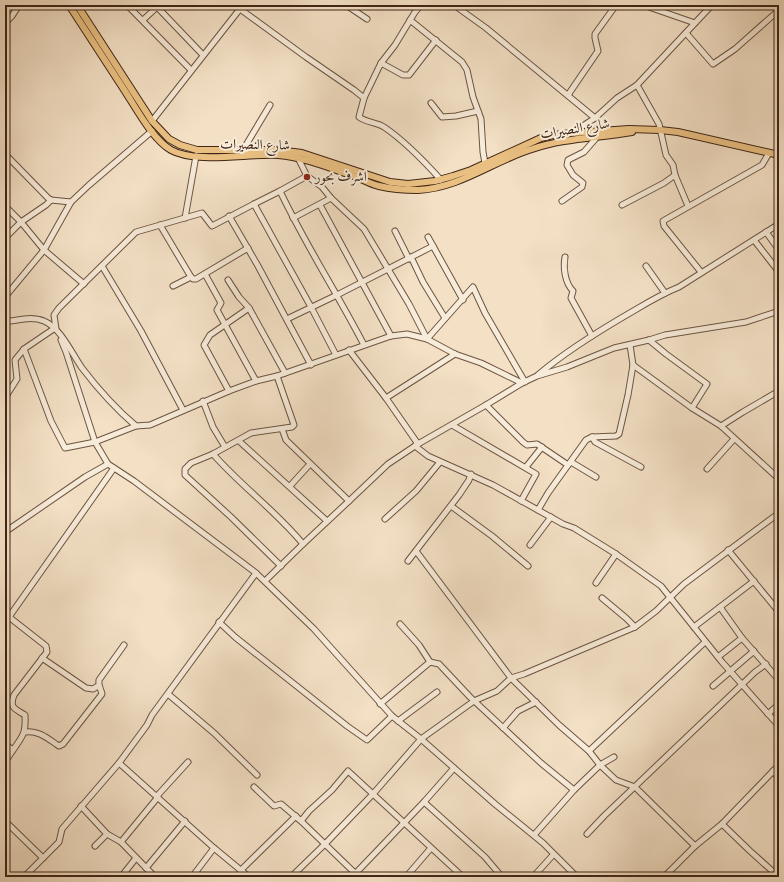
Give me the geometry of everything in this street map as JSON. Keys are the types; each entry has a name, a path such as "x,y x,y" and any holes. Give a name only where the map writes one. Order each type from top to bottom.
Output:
{"main road":[{"name":"شارع النصيرات","path":"69,5 145,122 159,140 171,150 184,155 278,155 298,158 356,177 378,186 419,190 447,185 467,178 518,154 557,141 597,137 646,129"},
{"name":"شارع النصيرات","path":"77,5 152,121 169,139 180,145 198,150 278,150 302,153 390,182 408,184 435,182 470,170 541,138 572,133 629,129 660,130 685,134 779,155"}],"street":[{"path":"5,23 12,16 19,5"},
{"path":"127,5 191,70"},
{"path":"346,5 367,19"},
{"path":"421,5 381,63 364,98 359,117 365,121 383,126 412,148 441,180"},
{"path":"454,5 486,28 594,118"},
{"path":"568,95 598,51 595,34 616,5"},
{"path":"643,5 695,23"},
{"path":"572,133 637,85 712,5"},
{"path":"152,121 242,7 306,57 364,98"},
{"path":"143,20 156,8 159,9 203,55"},
{"path":"686,33 713,64 734,49 779,10"},
{"path":"410,20 462,62 467,70 473,96 481,119 482,152 485,163"},
{"path":"381,63 403,75 408,75 436,40"},
{"path":"637,85 659,124 666,155 673,165 675,174 688,206"},
{"path":"431,103 442,117 456,116 478,111"},
{"path":"243,150 270,105"},
{"path":"5,297 44,250 71,202 152,131"},
{"path":"562,201 582,187 583,183 574,175 567,165 568,160 584,152 597,137"},
{"path":"701,272 664,226 663,221 762,165 769,153"},
{"path":"5,154 51,200 71,202"},
{"path":"186,218 196,156"},
{"path":"298,158 307,176 322,187 331,198 364,229 409,304 427,339"},
{"path":"622,205 664,183 675,174"},
{"path":"307,176 212,226 202,213 136,232 59,308 54,315 56,328 66,352 96,442 108,464 134,481 213,539 265,581 314,628 392,716 421,739 495,804 534,835 577,877"},
{"path":"280,191 293,218 364,345"},
{"path":"293,218 331,198"},
{"path":"5,238 21,222 51,200"},
{"path":"254,204 336,354"},
{"path":"320,205 391,336"},
{"path":"5,206 21,222 44,250 84,284"},
{"path":"229,216 248,248 311,365"},
{"path":"537,376 548,366 608,325 665,293 679,287 779,224"},
{"path":"160,225 190,277 193,279 205,274 248,248"},
{"path":"395,231 445,318"},
{"path":"766,232 779,250"},
{"path":"428,237 463,300"},
{"path":"754,240 779,272"},
{"path":"287,319 388,270 433,246"},
{"path":"565,258 564,266 570,288 573,291 572,298 592,336"},
{"path":"102,266 141,331 183,410"},
{"path":"646,266 665,293"},
{"path":"205,274 220,303 216,310 256,381"},
{"path":"173,286 190,277"},
{"path":"228,280 239,297 249,308 285,373"},
{"path":"427,339 474,287 484,313 524,382"},
{"path":"228,391 204,345 210,335 249,308"},
{"path":"265,581 327,520 388,464 416,445 486,406 524,382 614,348 665,335 746,322 779,311"},
{"path":"5,322 31,318 44,321 56,328 82,368 117,409 136,426"},
{"path":"5,398 17,379 14,360 24,350 56,328"},
{"path":"24,350 51,421 65,448 96,442 136,426 150,425 228,391 311,365 336,354 391,336 407,334 427,339 455,354 481,363 524,382"},
{"path":"649,340 708,384 692,408"},
{"path":"538,510 548,493 583,444 592,437 616,436 619,434 633,365 630,345"},
{"path":"349,350 386,398 416,445 428,456 471,474 521,502 574,528 616,554 661,586 705,642 779,726"},
{"path":"386,398 455,354"},
{"path":"633,365 692,408 721,426 779,479"},
{"path":"277,376 294,426 251,433 239,441 191,463 185,469 185,474 231,516 281,566"},
{"path":"721,426 779,391"},
{"path":"203,401 213,427 225,447"},
{"path":"486,406 523,442 527,444 537,444 596,477"},
{"path":"452,425 536,474 521,502"},
{"path":"282,429 286,440 349,501"},
{"path":"592,437 595,442 641,467"},
{"path":"707,469 734,439"},
{"path":"239,441 327,520"},
{"path":"526,467 542,447"},
{"path":"213,454 226,470 292,531 303,544"},
{"path":"385,519 416,491 440,462"},
{"path":"5,524 7,531 85,477 108,464"},
{"path":"290,486 310,464"},
{"path":"5,762 23,736 24,732 25,715 12,706 11,702 14,695 48,652 46,646 9,617 114,468"},
{"path":"408,561 451,506 469,480 471,474"},
{"path":"451,506 492,536 528,566"},
{"path":"291,877 373,794 421,739 474,701 497,691 511,678 524,674 635,627 670,599 684,584 779,513"},
{"path":"530,545 551,517"},
{"path":"728,550 779,612"},
{"path":"416,551 511,678 559,725 590,751 600,765 616,780 635,787 695,846"},
{"path":"596,583 616,554"},
{"path":"24,877 58,842 62,830 119,763 219,622 256,573"},
{"path":"694,627 754,581"},
{"path":"602,598 635,627"},
{"path":"720,607 742,638 779,680"},
{"path":"219,622 234,637 367,740 392,716"},
{"path":"400,624 419,645 430,662 439,664 474,701 541,763 574,790"},
{"path":"718,657 742,638"},
{"path":"590,751 705,642"},
{"path":"24,732 31,731 37,733 59,746 63,744 102,694 98,686 99,680 124,645"},
{"path":"713,686 754,651"},
{"path":"42,658 86,688 93,689 98,686"},
{"path":"380,704 430,662"},
{"path":"587,834 742,685 766,664"},
{"path":"398,721 437,692"},
{"path":"168,694 214,733 257,775"},
{"path":"503,728 518,711 536,702"},
{"path":"768,714 779,704"},
{"path":"5,744 13,750"},
{"path":"534,835 574,790 600,765 614,757"},
{"path":"121,842 157,796 188,762"},
{"path":"119,763 214,848 249,877"},
{"path":"664,877 695,846 722,824 779,765"},
{"path":"254,787 274,806 281,804 296,816 356,876 454,768"},
{"path":"301,821 309,811 332,790 348,771 463,877"},
{"path":"773,771 779,778"},
{"path":"424,802 485,857 502,877"},
{"path":"81,806 107,834 121,842 146,868 148,875 155,877"},
{"path":"242,870 296,816"},
{"path":"5,821 43,858"},
{"path":"146,868 185,821"},
{"path":"722,824 779,877"},
{"path":"94,846 107,834"},
{"path":"192,877 214,848"},
{"path":"409,876 431,848"},
{"path":"533,877 553,855"},
{"path":"120,877 136,858"},
{"path":"196,872 201,877"}],"place":[{"name":"اشرف بحور","path":"307,177"}]}
